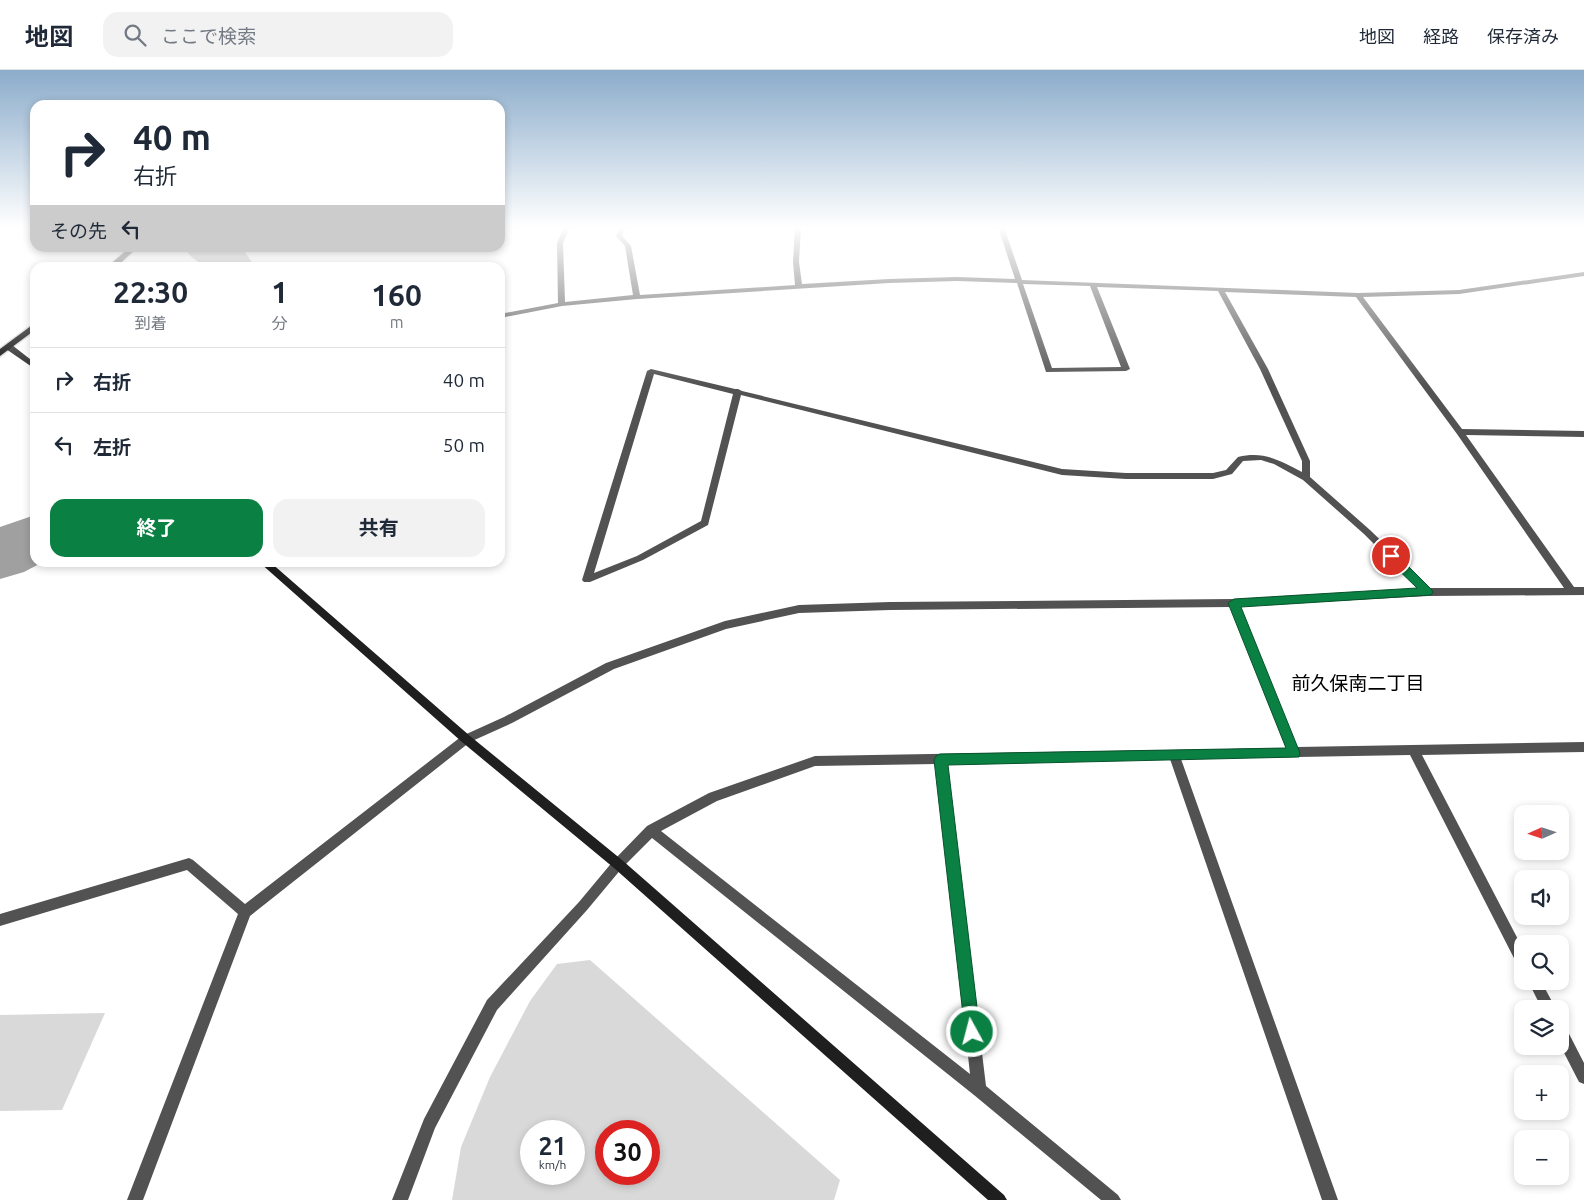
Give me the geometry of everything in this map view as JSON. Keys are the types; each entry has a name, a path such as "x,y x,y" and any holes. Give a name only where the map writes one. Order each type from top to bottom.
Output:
{"main road":[{"path":"0,353 30,330"}],"street":[{"path":"561,280 562,304"},
{"path":"634,280 637,297"},
{"path":"798,280 799,286"},
{"path":"505,315 562,304 637,297 799,286 940,280"},
{"path":"972,280 1358,295 1459,292 1544,280"},
{"path":"1018,282 1049,370 1126,369 1093,285"},
{"path":"1221,290 1264,370 1306,461 1306,478"},
{"path":"1358,295 1460,432 1571,590"},
{"path":"9,347 30,363"},
{"path":"738,391 705,523 640,558 587,580 651,371 738,391 1062,472 1126,476 1213,476 1229,472 1241,459 1261,457 1278,462 1306,478 1367,532 1428,592"},
{"path":"1460,432 1584,434"},
{"path":"269,567 466,739 618,864 999,1200"},
{"path":"134,1200 245,912 466,739 508,720 610,666 725,625 799,609 890,606 1234,603 1428,592 1584,591"},
{"path":"1234,603 1294,753"},
{"path":"400,1200 430,1124 492,1005 583,906 618,864 651,830 713,797 815,761 1584,747"},
{"path":"1414,751 1514,944"},
{"path":"1174,755 1330,1200"},
{"path":"940,760 979,1090"},
{"path":"651,830 979,1090 1113,1200"},
{"path":"0,920 189,864 245,912"},
{"path":"1569,1048 1584,1077"}],"shaded area":[{"path":"590,960 840,1180 834,1200 452,1200 461,1147 490,1077 530,1001 557,964"},
{"path":"105,1013 62,1110 0,1111 0,1015"}],"waterway":[{"path":"0,555 30,540"}],"district":[{"name":"前久保南二丁目","path":"1358,683"}],"route":[{"path":"972,1032 940,760 1294,753 1234,603 1428,592 1391,556"}]}
